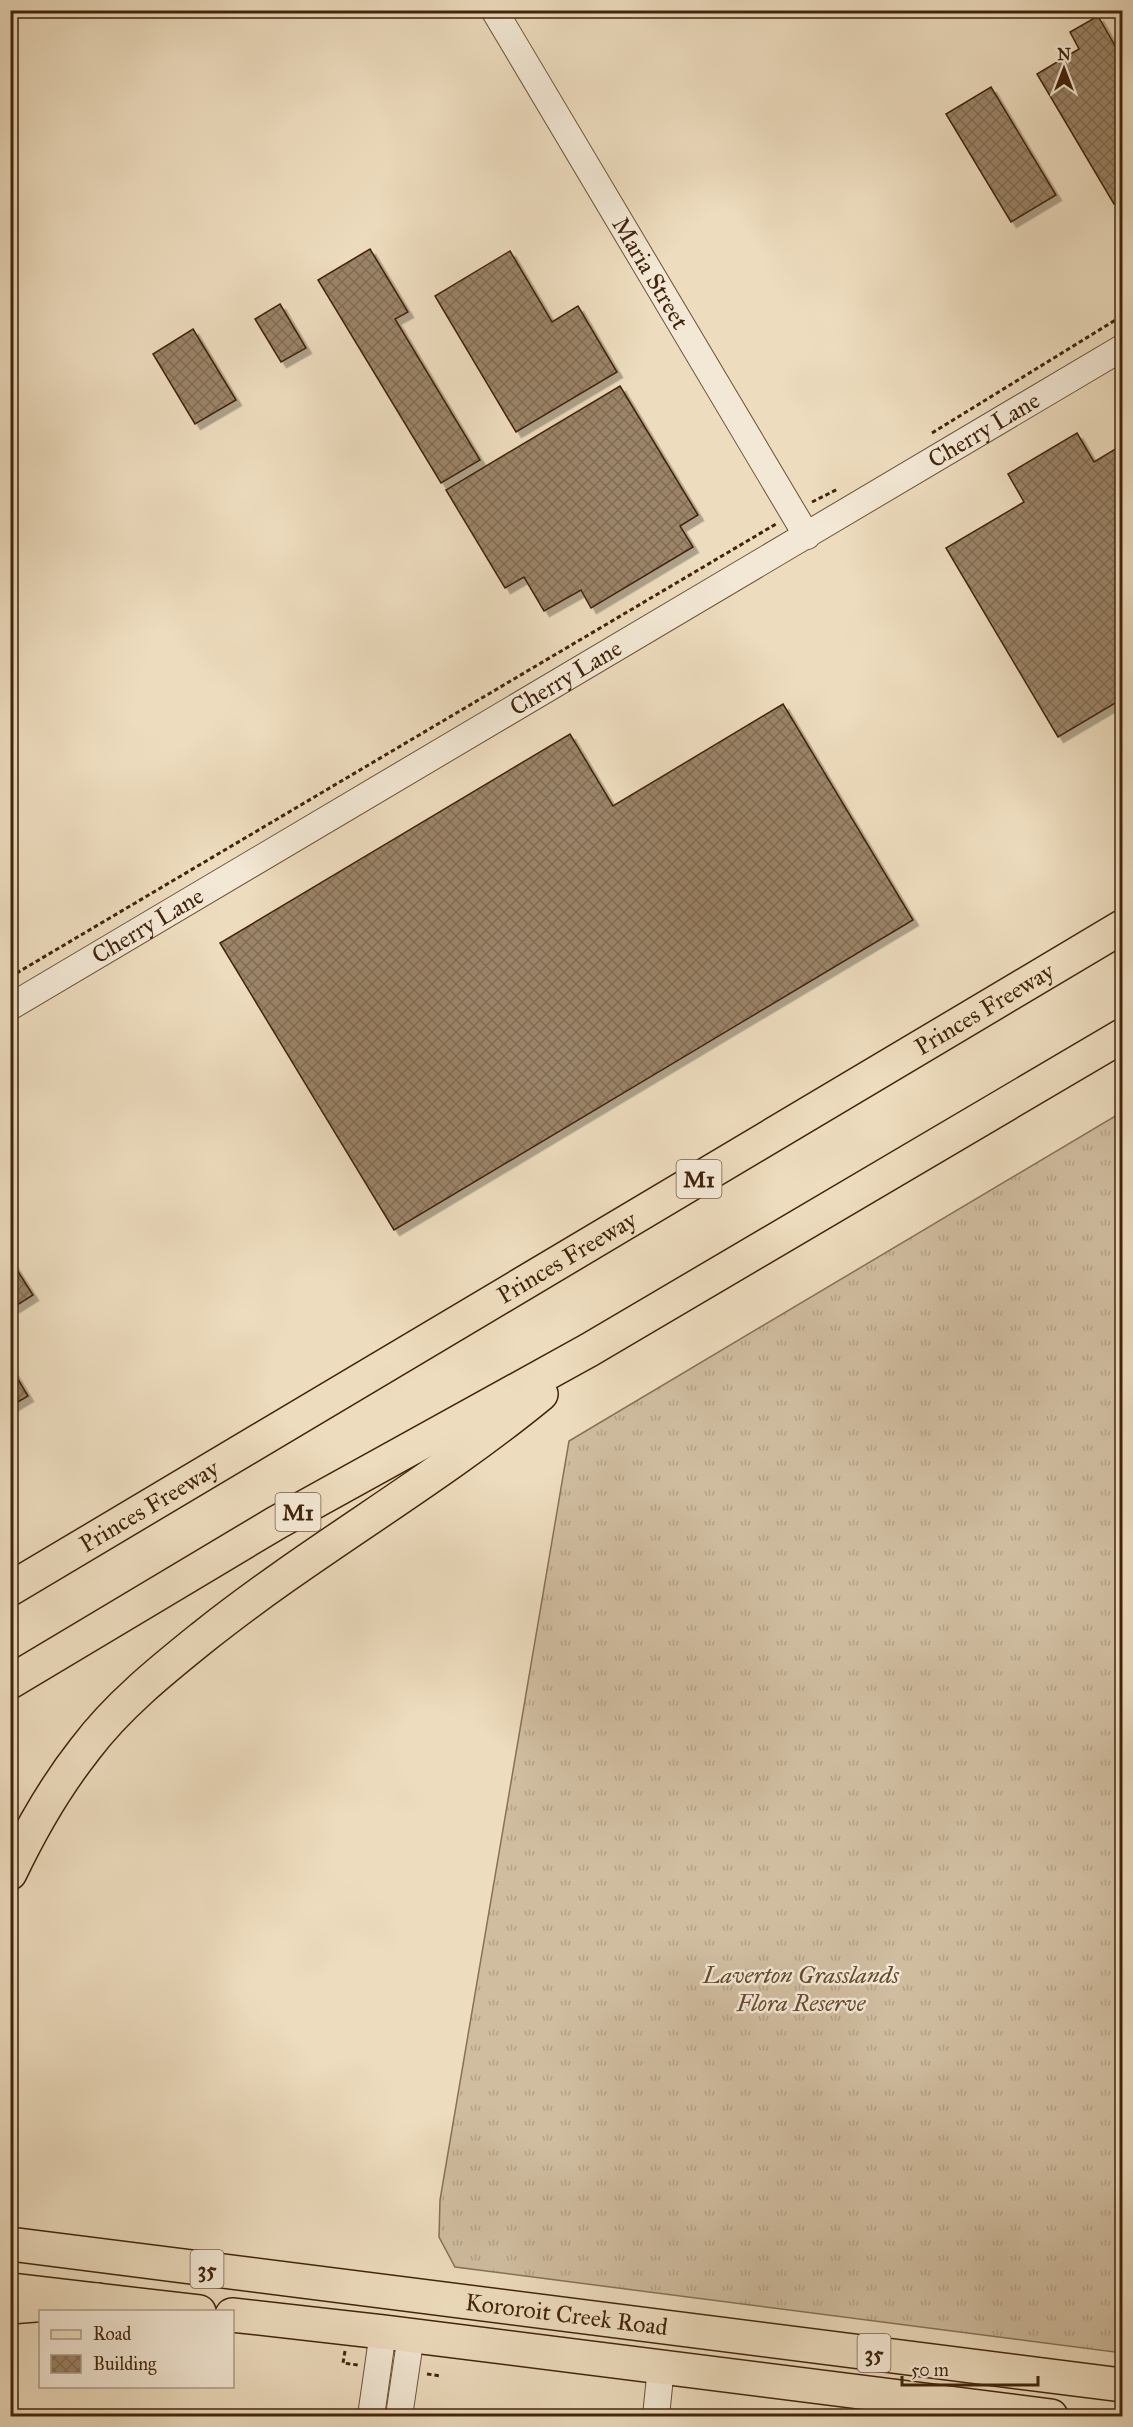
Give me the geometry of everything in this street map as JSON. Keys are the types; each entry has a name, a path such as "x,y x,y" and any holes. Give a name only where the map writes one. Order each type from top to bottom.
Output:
{"main road":[{"name":"Princes Freeway","path":"10,1589 1122,927"},
{"name":"M1","path":"10,1682 276,1523 589,1350 1122,1036"},
{"path":"10,1873 32,1828 86,1747 175,1659 258,1594 496,1431 589,1350"},
{"path":"10,1580 275,1431"},
{"name":"Kororoit Creek Road","path":"10,2244 1122,2385"},
{"name":"35","path":"10,2290 182,2310"},
{"path":"397,2333 404,2294"},
{"path":"10,2307 97,2300"},
{"name":"Kororoit Creek Road","path":"234,2315 397,2333 1013,2414 1051,2416"},
{"path":"1013,2414 1019,2372"}],"street":[{"name":"Maria Street","path":"494,10 801,525"},
{"name":"Cherry Lane","path":"10,1007 801,525 1122,348"},
{"path":"371,2416 397,2333"},
{"path":"397,2333 399,2416"},
{"path":"656,2416 661,2367"}],"path":[{"path":"926,437 1122,316"},
{"path":"10,977 801,525 815,499 847,485"}],"green space":[{"name":"Laverton Grasslands Flora Reserve","path":"1122,1112 1122,2353 455,2267 439,2237 440,2200 569,1441"}],"building":[{"path":"1098,16 1122,58 1122,200 1114,204 1037,74 1079,49 1070,32"},
{"path":"991,87 1056,195 1011,222 946,114"},
{"path":"370,249 408,312 395,319 480,460 441,483 318,280"},
{"path":"510,251 552,322 578,306 617,372 516,432 435,296"},
{"path":"280,304 306,348 281,362 255,319"},
{"path":"193,329 236,400 195,424 153,354"},
{"path":"620,386 698,515 680,526 693,547 591,608 581,590 544,611 524,577 505,588 446,490"},
{"path":"1077,433 1094,462 1122,445 1122,699 1058,737 946,548 1024,502 1008,474"},
{"path":"783,704 913,920 394,1230 220,943 570,734 613,806"},
{"path":"10,1259 33,1295 14,1307 10,1302"},
{"path":"10,1366 28,1396 13,1405 10,1400"}]}
